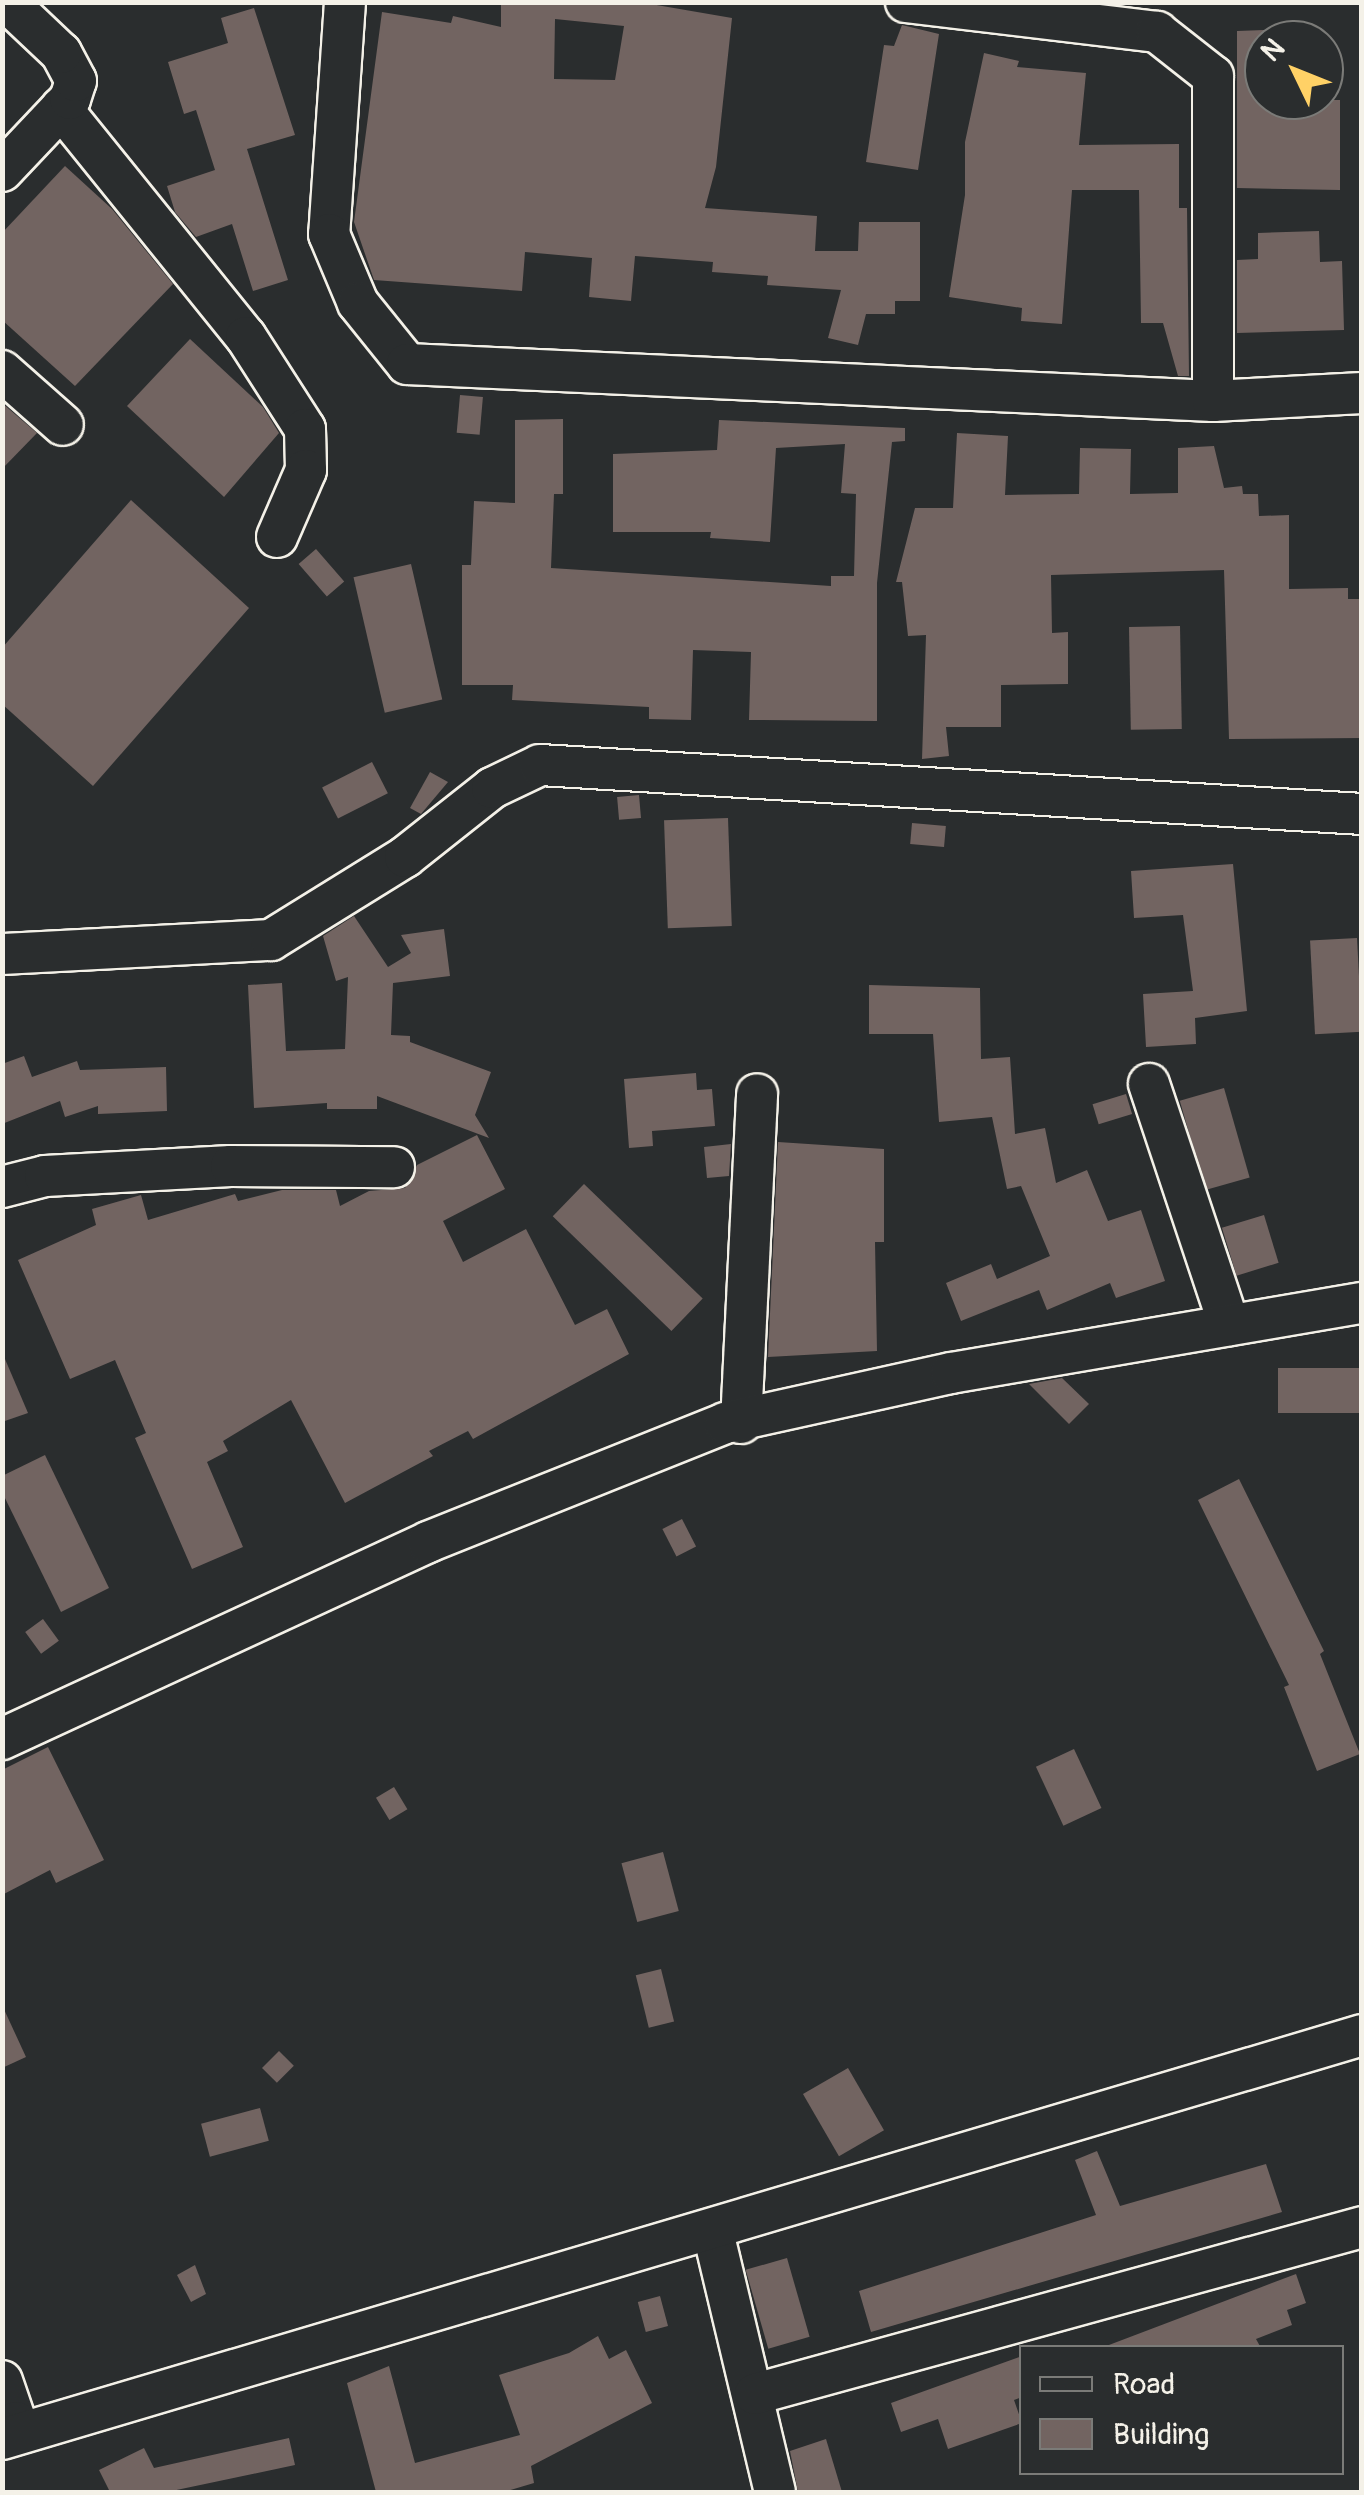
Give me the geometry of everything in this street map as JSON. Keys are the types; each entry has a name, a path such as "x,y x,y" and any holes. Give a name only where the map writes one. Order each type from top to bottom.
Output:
{"street":[{"path":"2,170 61,108 76,82 72,70 7,2"},
{"path":"345,2 329,234 358,303 407,364 1214,401 1362,393"},
{"path":"906,2 1157,32 1213,76 1214,401"},
{"path":"61,108 246,337 305,429 306,470 277,537"},
{"path":"2,370 63,425"},
{"path":"2,954 271,940 405,857 492,788 540,765 1362,814"},
{"path":"1148,1084 1229,1326"},
{"path":"741,1423 758,1094"},
{"path":"2,1186 45,1176 231,1166 394,1167"},
{"path":"2,1739 495,1513 724,1423 741,1423 951,1372 1362,1303"},
{"path":"2,2381 16,2422 15,2434 713,2232 1362,2036"},
{"path":"755,2394 1362,2227"},
{"path":"713,2232 755,2394 775,2492"}],"building":[{"path":"501,2 639,2 732,18 716,167 705,208 817,216 815,251 858,251 859,222 920,222 920,301 895,301 895,314 866,314 858,345 828,338 841,290 767,285 768,276 712,272 713,262 635,256 631,301 589,297 592,258 525,252 522,291 374,280 354,222 382,12 451,23 453,16 501,27","holes":["555,19 624,26 615,80 554,79"]},
{"path":"254,8 295,135 247,149 288,280 253,291 232,224 196,237 175,212 167,186 215,170 196,110 184,114 168,62 228,43 221,18"},
{"path":"902,25 939,34 918,170 866,162 884,45 894,46"},
{"path":"1237,31 1244,31 1244,120 1340,120 1340,190 1237,188"},
{"path":"984,53 1019,61 1017,67 1086,73 1079,145 1179,144 1179,208 1187,208 1189,376 1178,376 1163,323 1141,323 1139,190 1072,190 1062,324 1021,321 1022,308 949,297 965,195 965,142"},
{"path":"65,166 112,209 173,284 75,386 2,320 2,233"},
{"path":"1319,231 1320,262 1342,261 1344,330 1237,333 1237,260 1258,259 1258,233"},
{"path":"190,339 263,407 279,433 224,497 127,406"},
{"path":"460,395 483,397 480,435 457,433"},
{"path":"2,403 37,433 2,469"},
{"path":"563,419 563,494 554,494 551,568 831,586 831,576 854,576 856,494 841,493 845,444 776,448 770,542 710,538 711,532 613,532 613,454 717,450 719,420 905,428 905,441 892,442 877,583 877,721 749,720 751,652 693,650 691,720 649,719 649,707 512,700 513,685 462,685 462,565 471,565 474,501 515,503 515,420"},
{"path":"957,433 1008,436 1005,495 1079,494 1080,448 1131,449 1130,494 1178,493 1178,448 1214,446 1224,488 1242,486 1243,494 1258,494 1259,516 1289,515 1289,589 1348,588 1348,599 1362,599 1362,738 1229,739 1224,570 1051,575 1052,633 1068,632 1068,684 1001,685 1001,727 946,727 949,756 922,759 926,635 908,636 902,582 896,582 915,508 953,508"},
{"path":"131,500 249,608 93,786 2,704 2,648"},
{"path":"316,549 344,581 327,597 299,564"},
{"path":"411,564 442,699 385,713 354,577"},
{"path":"1180,626 1182,729 1131,730 1129,627"},
{"path":"372,762 388,793 338,819 322,787"},
{"path":"430,772 448,782 421,814 410,808"},
{"path":"639,795 641,818 619,820 617,797"},
{"path":"728,818 732,926 668,928 664,820"},
{"path":"912,823 946,826 944,847 910,844"},
{"path":"1233,864 1247,1011 1195,1018 1196,1044 1146,1047 1143,994 1193,991 1183,915 1134,918 1131,871"},
{"path":"354,916 388,967 411,953 401,935 444,929 450,976 393,983 391,1035 410,1036 410,1042 491,1072 475,1115 489,1138 377,1096 377,1109 327,1109 327,1103 254,1108 248,985 282,983 286,1051 345,1049 348,977 336,981 323,936"},
{"path":"1357,938 1362,1032 1315,1034 1310,940"},
{"path":"869,985 980,988 981,1059 1010,1057 1015,1134 1045,1128 1056,1183 1087,1170 1108,1221 1141,1210 1165,1281 1116,1298 1110,1283 1047,1310 1039,1290 961,1321 946,1283 991,1264 997,1279 1050,1256 1021,1186 1007,1189 992,1117 939,1122 933,1034 869,1034"},
{"path":"24,1056 32,1077 77,1061 80,1070 166,1067 167,1111 98,1114 98,1106 65,1117 60,1101 2,1124 2,1064"},
{"path":"696,1073 697,1090 712,1089 715,1126 652,1131 653,1146 629,1148 624,1079"},
{"path":"1224,1088 1250,1177 1205,1190 1180,1101"},
{"path":"1126,1094 1132,1114 1099,1124 1093,1104"},
{"path":"477,1135 505,1189 443,1221 463,1262 526,1229 575,1325 607,1309 629,1354 473,1439 468,1431 429,1451 433,1456 345,1503 291,1400 223,1441 228,1451 207,1462 243,1547 192,1569 135,1438 146,1433 115,1360 70,1379 18,1260 96,1225 92,1209 141,1195 148,1220 235,1194 238,1201 282,1190 336,1190 340,1206 369,1191 405,1188 417,1165"},
{"path":"778,1142 884,1149 884,1242 875,1242 877,1351 768,1357"},
{"path":"731,1144 729,1176 707,1178 704,1147"},
{"path":"584,1184 703,1299 671,1331 553,1216"},
{"path":"1264,1215 1279,1263 1237,1276 1222,1228"},
{"path":"2,1352 28,1413 2,1422"},
{"path":"1278,1368 1362,1368 1362,1413 1278,1413"},
{"path":"1062,1378 1089,1404 1069,1424 1029,1384"},
{"path":"45,1455 109,1588 61,1612 2,1492 2,1476"},
{"path":"1239,1479 1324,1651 1320,1654 1360,1754 1317,1771 1284,1687 1289,1685 1198,1500"},
{"path":"682,1519 696,1547 676,1557 662,1529"},
{"path":"43,1619 59,1641 41,1654 25,1632"},
{"path":"48,1747 104,1860 56,1883 50,1870 2,1895 2,1770"},
{"path":"1074,1749 1101,1808 1063,1826 1036,1767"},
{"path":"394,1787 407,1809 389,1820 376,1798"},
{"path":"663,1852 679,1911 637,1922 621,1863"},
{"path":"661,1969 674,2021 649,2028 636,1975"},
{"path":"2,2005 26,2057 2,2068"},
{"path":"279,2051 294,2066 277,2083 262,2068"},
{"path":"848,2068 884,2130 839,2156 803,2094"},
{"path":"260,2108 269,2141 210,2157 201,2124"},
{"path":"1097,2151 1120,2206 1266,2164 1282,2212 871,2332 859,2291 1096,2215 1075,2160"},
{"path":"787,2258 810,2337 768,2349 746,2270"},
{"path":"195,2265 206,2294 191,2302 177,2275"},
{"path":"1296,2274 1306,2303 1287,2310 1292,2325 1256,2339 1259,2345 1109,2345"},
{"path":"660,2296 668,2326 646,2332 638,2302"},
{"path":"598,2336 609,2359 626,2350 652,2403 531,2466 534,2483 504,2492 376,2492 347,2383 389,2366 415,2463 520,2435 499,2375 569,2353"},
{"path":"1019,2357 1019,2398 1014,2400 1019,2424 948,2449 938,2419 901,2432 891,2403"},
{"path":"289,2438 295,2465 167,2492 110,2492 99,2470 144,2448 154,2468"},
{"path":"826,2439 842,2492 798,2492 790,2451"}]}
